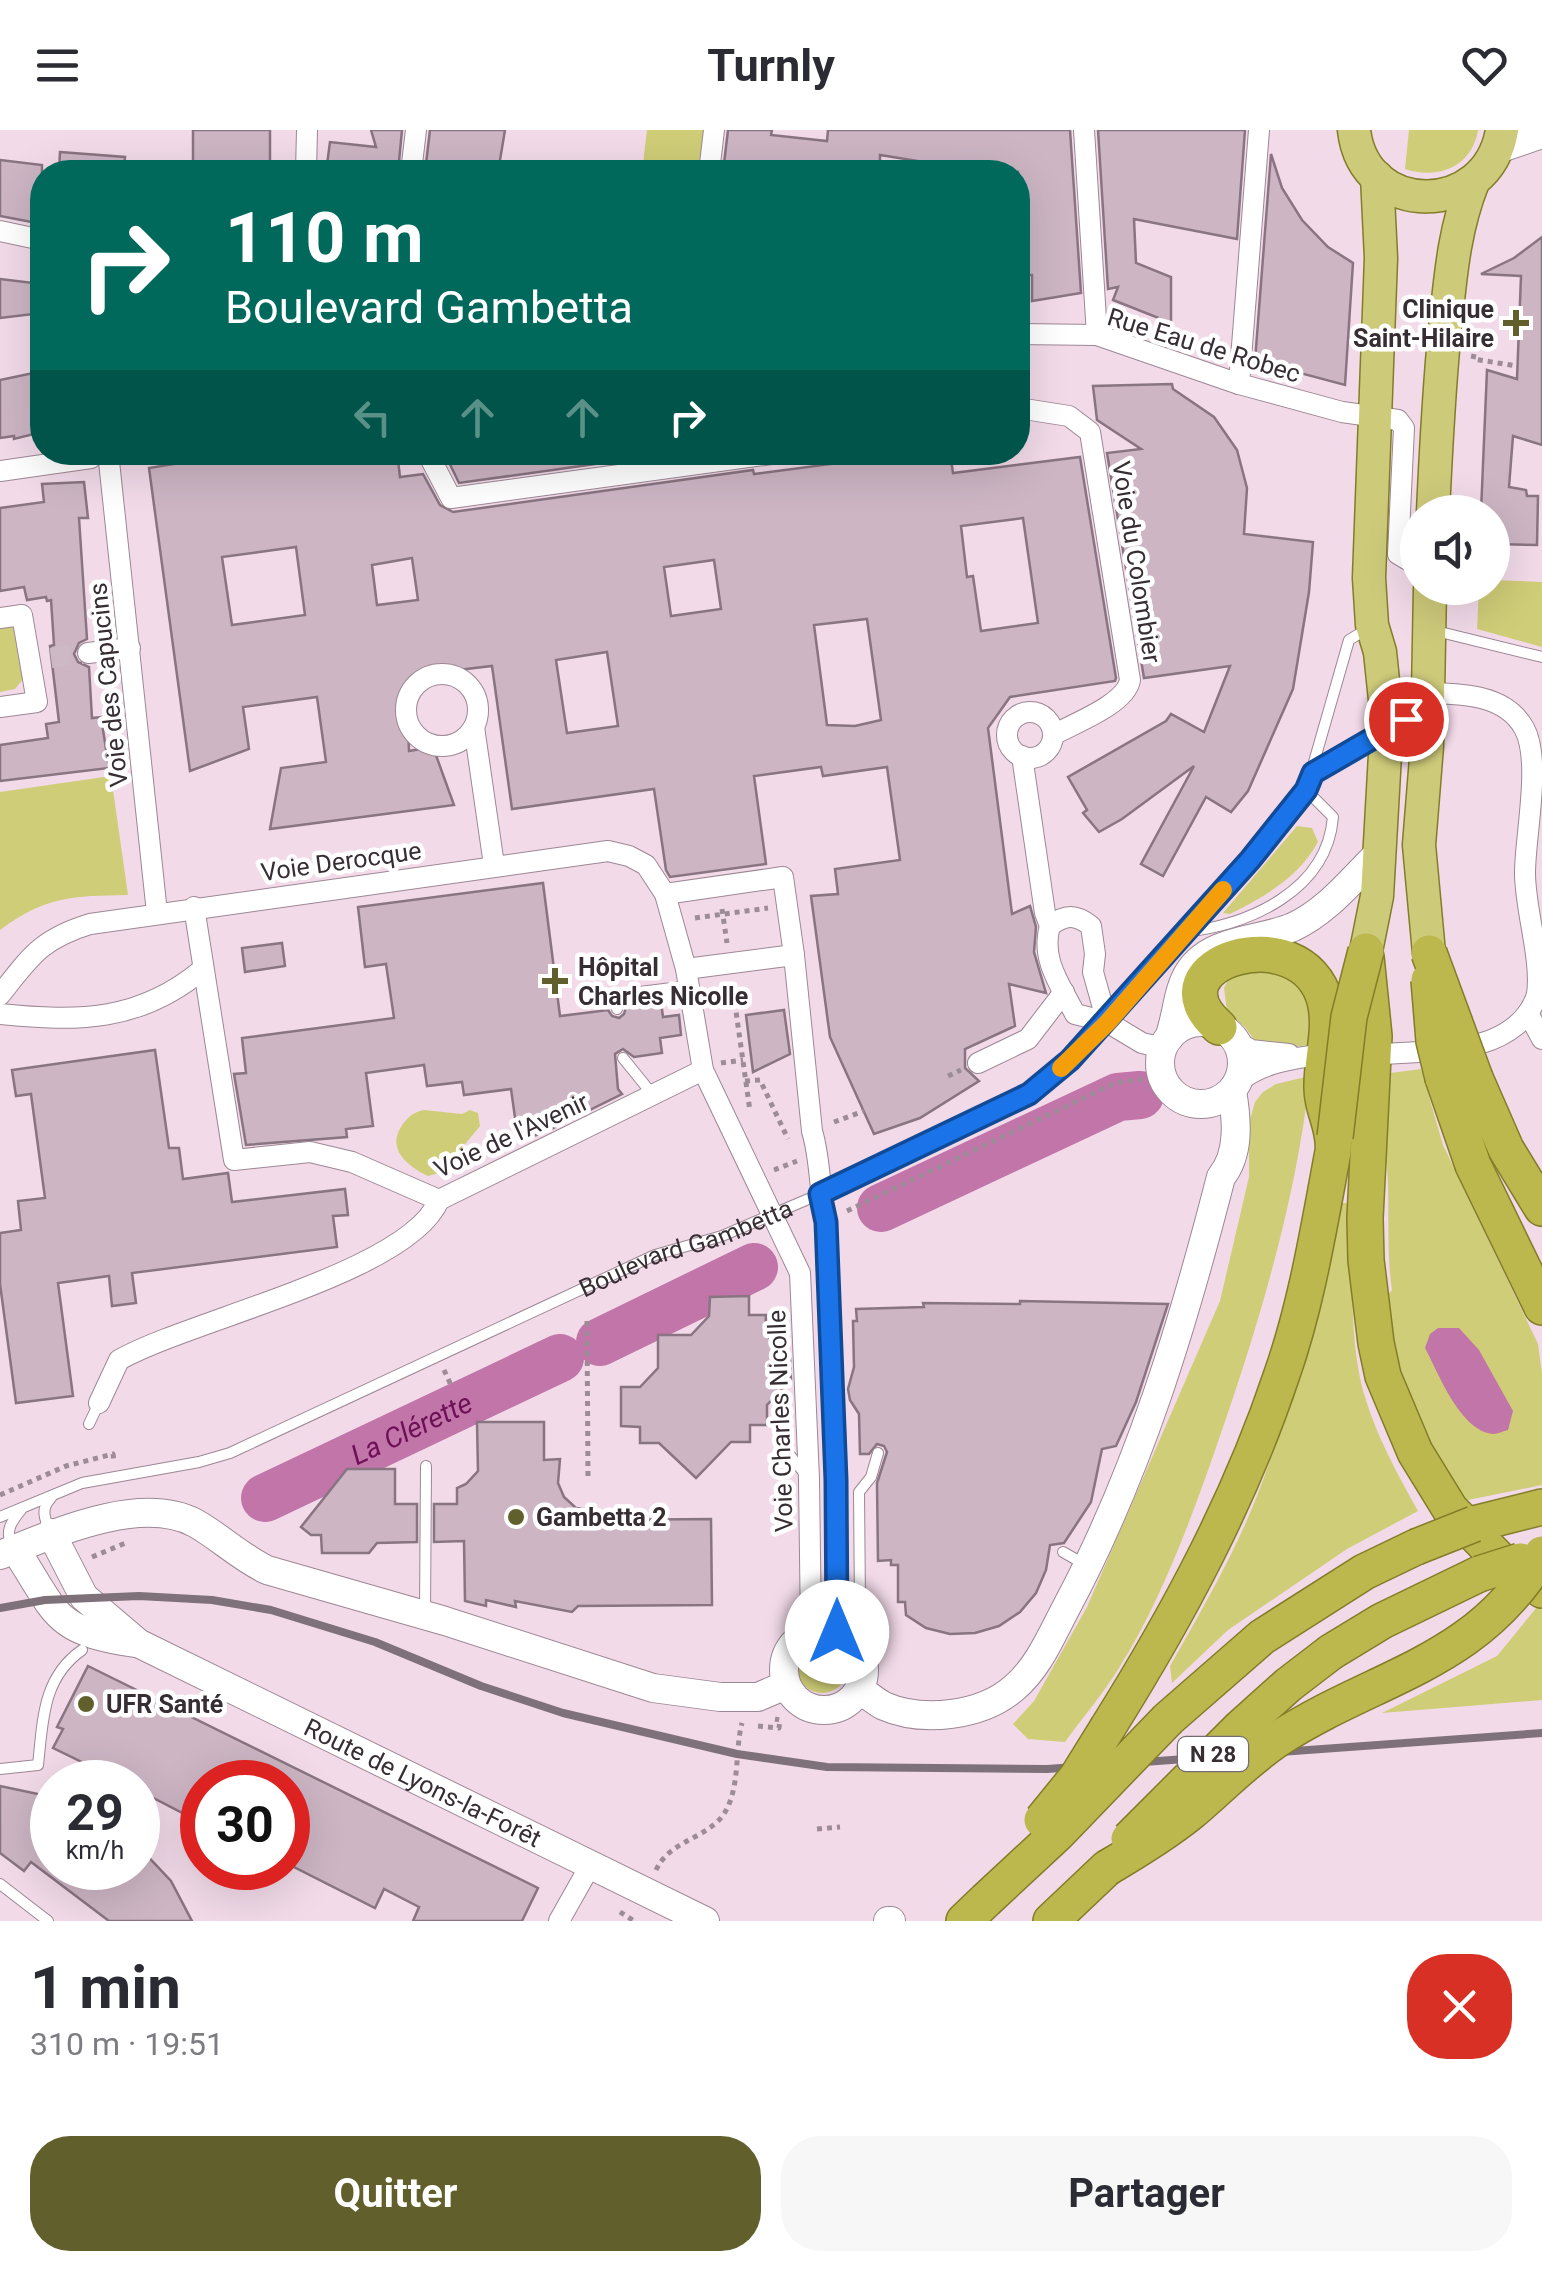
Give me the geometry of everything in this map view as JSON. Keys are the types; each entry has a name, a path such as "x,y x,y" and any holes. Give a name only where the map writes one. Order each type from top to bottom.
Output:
{"highway":[{"path":"976,1910 1078,1777 1201,1568 1247,1470 1284,1371 1305,1292 1335,1137 1349,1017 1366,951"},
{"path":"1366,951 1374,1036 1364,1218 1366,1260 1383,1376 1415,1452 1450,1509 1498,1558 1542,1590"},
{"path":"1227,1033 1206,1015 1198,994 1202,980 1212,968 1242,955 1261,953 1278,955 1307,971 1326,1004 1321,1090 1335,1137"},
{"path":"1428,954 1429,1008 1460,1078 1542,1208"},
{"path":"1460,1078 1473,1165 1542,1307"},
{"name":"N 28","path":"976,1910 1168,1720 1262,1638 1364,1572 1416,1547 1474,1524 1542,1507"},
{"path":"1107,1868 1193,1811 1220,1783 1276,1740 1404,1676 1485,1625 1505,1606 1535,1557"},
{"name":"N 28","path":"1052,1921 1107,1868 1136,1829 1189,1776 1288,1685 1331,1652 1414,1604 1480,1574 1535,1557"}],"main road":[{"path":"1354,130 1360,153 1377,177 1402,193 1432,197 1460,190 1473,182 1488,168 1500,140"},
{"path":"1366,951 1377,896 1386,732 1369,578 1381,258 1377,177"},
{"path":"1434,495 1452,263 1459,216 1473,182"},
{"path":"1428,954 1419,845 1430,605"}],"street":[{"path":"306,160 307,130"},
{"path":"412,160 416,130"},
{"path":"710,160 714,130"},
{"path":"1084,130 1097,335"},
{"path":"1238,384 1259,130"},
{"path":"1500,140 1542,134"},
{"path":"0,231 30,237"},
{"name":"Rue Eau de Robec","path":"1030,334 1097,335 1238,384 1342,412 1375,416"},
{"name":"Voie du Colombier","path":"1030,410 1069,416 1090,432 1130,680 1128,691 1118,699 1054,735"},
{"path":"1375,416 1393,418 1404,428 1401,495"},
{"path":"0,471 42,465"},
{"name":"Voie des Capucins","path":"109,465 156,913"},
{"path":"434,465 450,498 691,465"},
{"path":"1400,512 1400,555"},
{"path":"0,618 22,615 42,659 37,702 0,707"},
{"path":"88,653 130,648"},
{"path":"1428,692 1469,694 1510,711 1525,728 1532,767 1525,875 1539,968 1537,994 1528,1014 1501,1038 1482,1043"},
{"path":"1022,756 1043,754 1054,735 1049,721 1036,712 1021,714 1008,731 1010,746 1022,756 1050,926 1047,950 1064,992 1076,1014 1108,1022 1165,1054"},
{"path":"474,727 494,865"},
{"name":"Voie Derocque","path":"0,995 43,944 60,934 90,924 194,907 608,851 646,865 665,894"},
{"path":"860,1688 883,1706 909,1713 969,1712 1015,1688 1037,1662 1107,1528 1167,1370 1221,1178 1218,1142 1211,1121 1167,1086 1165,1054 1184,983 1199,960 1249,938 1291,928 1316,913 1380,852"},
{"path":"665,894 782,877 787,905"},
{"name":"Voie Charles Nicolle","path":"665,894 687,978 703,1070 800,1273 809,1479 834,1635"},
{"name":"Voie Charles Nicolle","path":"787,905 826,1222 836,1480 834,1635"},
{"name":"Voie de l'Avenir","path":"194,907 234,1160 310,1152 352,1162 438,1200 703,1070"},
{"path":"1050,926 1071,916 1091,926 1093,972 1108,1022"},
{"path":"687,978 730,964 794,955"},
{"path":"0,1014 50,1019 120,1012 167,996 203,969"},
{"path":"978,1063 1028,1040 1064,992"},
{"path":"1528,1014 1542,1039"},
{"path":"1165,1054 1179,1028 1193,1023 1227,1033 1250,1050 1311,1056 1281,1060 1248,1074 1209,1104 1183,1101"},
{"path":"1221,1178 1233,1162 1234,1087 1242,1070 1241,1054 1227,1033"},
{"path":"1383,1054 1419,1052"},
{"path":"99,1403 119,1360 347,1270 387,1248 432,1215 438,1200"},
{"path":"800,1273 826,1273"},
{"path":"809,1479 836,1480"},
{"path":"7,1552 51,1533 144,1512 168,1512 196,1524 242,1558 266,1570 425,1615 654,1688 720,1697 758,1697 786,1685"},
{"name":"Route de Lyons-la-Forêt","path":"51,1533 84,1597 138,1644 704,1921"},
{"name":"Route de Lyons-la-Forêt","path":"7,1552 62,1620 95,1637 138,1644"},
{"path":"834,1635 864,1665 860,1688 841,1707 828,1710 803,1704 786,1685 784,1659 790,1647 834,1635"},
{"path":"559,1921 590,1866"}],"lane":[{"name":"Boulevard Gambetta","path":"0,1517 82,1483 230,1453 655,1255 722,1236 771,1216 1029,1094 1108,1022 1306,790 1349,640 1372,626"},
{"path":"1429,629 1542,658"},
{"path":"1313,773 1386,732 1418,708 1428,692"},
{"path":"1183,932 1221,928 1255,914 1305,881 1326,848 1333,817 1306,790"},
{"path":"617,1008 616,995 687,978"},
{"path":"623,1058 653,1095"},
{"path":"88,1424 99,1403"},
{"path":"781,1444 809,1479"},
{"path":"834,1635 860,1605 859,1492 871,1477 878,1453"},
{"path":"425,1615 426,1466"},
{"path":"51,1533 45,1504 60,1492"},
{"path":"7,1552 9,1528 26,1505"},
{"path":"1062,1552 1088,1566"},
{"path":"0,1769 38,1765 46,1694 70,1658 82,1650"},
{"path":"0,1884 48,1921"}],"path":[{"path":"1474,350 1473,360 1517,366"},
{"path":"672,921 787,905"},
{"path":"730,964 751,1119"},
{"path":"847,1211 1115,1083 1165,1054"},
{"path":"746,1081 760,1080 798,1160 760,1176"},
{"path":"812,1130 864,1111"},
{"path":"587,1321 588,1480"},
{"path":"79,1562 126,1544 131,1533"},
{"path":"628,1921 663,1856 720,1818 731,1795 742,1723 757,1726"},
{"path":"817,1829 840,1827"}],"shaded area":[{"path":"647,130 706,130 702,160 643,160"},
{"path":"1409,130 1478,130 1461,162 1429,173 1405,169"},
{"path":"1510,581 1542,582 1542,647 1477,629 1478,605 1510,605"},
{"path":"0,623 20,634 23,679 15,689 0,692"},
{"path":"111,776 128,895 60,900 32,910 0,930 0,792"},
{"path":"1297,826 1312,828 1318,842 1301,866 1268,893 1230,914 1223,913"},
{"path":"1269,968 1313,995 1312,1044 1295,1047 1255,1041 1227,1011 1224,988 1231,974"},
{"path":"1421,1069 1443,1145 1538,1344 1542,1373 1542,1485 1458,1502 1408,1406 1383,1301 1392,1290 1383,1074"},
{"path":"1310,1076 1295,1174 1272,1270 1228,1412 1171,1566 1119,1668 1065,1742 1028,1739 1013,1724 1034,1701 1087,1607 1220,1301 1249,1177 1249,1123 1255,1102 1276,1084"},
{"path":"424,1110 462,1114 470,1110 478,1113 480,1126 442,1172 428,1176 406,1161 396,1141 407,1119"},
{"path":"1342,1203 1351,1203 1354,1327 1360,1376 1382,1441 1418,1511 1347,1549 1228,1630 1172,1683 1170,1666 1238,1540 1283,1424"},
{"path":"1438,1328 1459,1328 1479,1350 1513,1411 1508,1430 1493,1434 1481,1430 1460,1412 1425,1348 1430,1334"},
{"path":"1537,1607 1542,1610 1542,1700 1382,1713 1497,1656"},
{"path":"822,1643 840,1650 847,1668 840,1686 822,1693 804,1686 797,1668 804,1650"}],"building":[{"path":"193,130 270,130 270,160 193,160"},
{"path":"371,130 402,130 399,160 328,160 330,142 376,147"},
{"path":"430,130 505,130 500,160 426,160"},
{"path":"728,130 772,130 771,135 827,141 828,130 1070,130 1081,293 1032,301 1030,160 911,160 880,155 880,160 724,160"},
{"path":"1098,130 1245,130 1237,239 1134,219 1136,263 1171,277 1171,323 1113,300 1118,287 1108,289"},
{"path":"60,152 125,157 125,160 60,160"},
{"path":"1271,154 1282,188 1302,220 1328,247 1353,263 1345,385 1255,361"},
{"path":"0,160 30,164 30,222 0,216"},
{"path":"1542,237 1542,445 1513,436 1509,487 1526,490 1527,496 1538,496 1537,545 1510,544 1510,495 1482,495 1487,370 1517,379 1521,276 1481,274 1514,258"},
{"path":"0,279 30,283 30,314 0,318"},
{"path":"30,374 30,435 0,438 0,380"},
{"path":"1172,384 1173,389 1214,417 1237,450 1247,488 1244,534 1313,542 1293,689 1248,791 1231,812 1206,797 1163,876 1141,864 1194,766 1099,832 1083,813 1087,810 1068,777 1166,721 1171,714 1204,732 1230,666 1144,678 1107,453 1141,449 1097,420 1093,386"},
{"path":"1080,457 1115,681 1010,697 988,728 1012,914 1030,906 1036,927 1034,952 1046,993 1009,984 1015,1026 965,1049 965,1068 979,1081 920,1118 874,1134 830,1037 811,896 838,894 835,869 900,860 887,767 823,776 821,767 754,776 766,864 670,877 654,789 512,809 492,666 424,674 426,687 407,701 409,751 433,747 454,805 270,829 281,768 326,762 317,697 243,707 249,749 190,771 149,468 399,465 400,477 423,474 440,505 453,512 753,470 754,474 823,465 952,465 953,473","holes":["1023,518 1038,623 981,631 973,576 967,577 961,526","296,547 305,615 232,625 222,557","412,558 418,600 377,605 372,565","714,560 721,609 671,616 664,567","867,619 881,720 855,726 827,725 814,625","607,652 618,726 567,733 556,660"]},
{"path":"450,465 588,465 459,483"},
{"path":"84,482 88,518 79,518 87,639 79,643 74,654 78,662 89,667 92,718 101,717 109,768 0,781 0,745 48,738 46,724 59,722 50,646 54,645 51,600 27,600 24,587 0,591 0,508 44,502 42,484"},
{"path":"543,883 560,1016 608,1010 619,1018 626,1007 661,1002 663,1017 679,1015 681,1035 660,1038 662,1053 634,1057 623,1049 615,1054 618,1089 622,1094 541,1134 518,1139 511,1089 464,1095 462,1082 427,1086 424,1065 366,1073 373,1126 346,1129 347,1137 246,1145 234,1074 246,1073 242,1038 394,1018 386,964 365,967 358,907"},
{"path":"282,943 285,966 245,972 242,948"},
{"path":"784,1010 790,1054 753,1072 746,1015"},
{"path":"155,1050 169,1148 179,1148 183,1179 228,1173 232,1202 345,1189 348,1215 333,1216 337,1247 132,1273 136,1303 112,1306 109,1276 58,1283 73,1396 16,1403 0,1284 0,1233 21,1230 18,1201 45,1198 31,1094 16,1096 12,1070"},
{"path":"749,1296 749,1315 766,1315 765,1334 790,1358 791,1380 767,1405 767,1425 750,1425 750,1442 731,1442 696,1478 659,1443 640,1443 640,1427 621,1426 621,1387 640,1387 658,1368 658,1335 691,1335 709,1316 710,1297"},
{"path":"1020,1301 1168,1304 1136,1402 1116,1446 1102,1449 1091,1502 1064,1543 1050,1545 1046,1570 1036,1593 1020,1612 999,1626 975,1633 950,1634 926,1628 906,1615 905,1602 898,1602 898,1565 891,1565 891,1560 878,1561 877,1483 887,1452 877,1444 869,1454 860,1454 859,1414 848,1389 854,1367 853,1321 857,1321 856,1309"},
{"path":"477,1422 544,1422 544,1460 560,1459 558,1483 564,1497 576,1508 600,1511 600,1520 711,1519 712,1605 578,1606 572,1612 515,1601 516,1607 486,1600 486,1606 465,1601 464,1541 434,1542 434,1504 457,1504 457,1488 478,1471"},
{"path":"347,1469 395,1469 395,1504 417,1504 417,1542 377,1543 369,1553 322,1553 321,1535 311,1535 301,1527"},
{"path":"88,1666 279,1760 180,1760 180,1812 160,1801 160,1760 78,1760 53,1748 63,1729 57,1727"},
{"path":"310,1776 538,1888 522,1921 413,1921 419,1907 384,1889 375,1908 310,1875"},
{"path":"0,1786 30,1792 30,1863 24,1871 0,1853"},
{"path":"160,1869 171,1881 192,1921 109,1921 68,1890 160,1890"}],"waterway":[{"name":"La Clérette","path":"881,1208 1118,1097 1140,1095"},
{"name":"La Clérette","path":"600,1342 754,1267"},
{"name":"La Clérette","path":"265,1498 560,1358"}],"tunnel":[{"path":"51,658 88,653"}],"railway":[{"path":"0,1608 45,1600 139,1596 212,1600 271,1610 375,1642 481,1686 563,1713 737,1754 827,1767 1047,1769 1542,1733"}],"slow traffic":[{"path":"1061,1068 1108,1022 1223,890"}],"place":[{"name":"Clinique Saint-Hilaire","path":"1516,323"},
{"name":"Hôpital Charles Nicolle","path":"555,981"},
{"name":"Gambetta 2","path":"516,1517"},
{"name":"UFR Santé","path":"86,1704"}],"route":[{"path":"837,1632 836,1480 826,1222 820,1194 1029,1094 1108,1022 1250,860 1306,790 1313,773 1406,719"}]}
